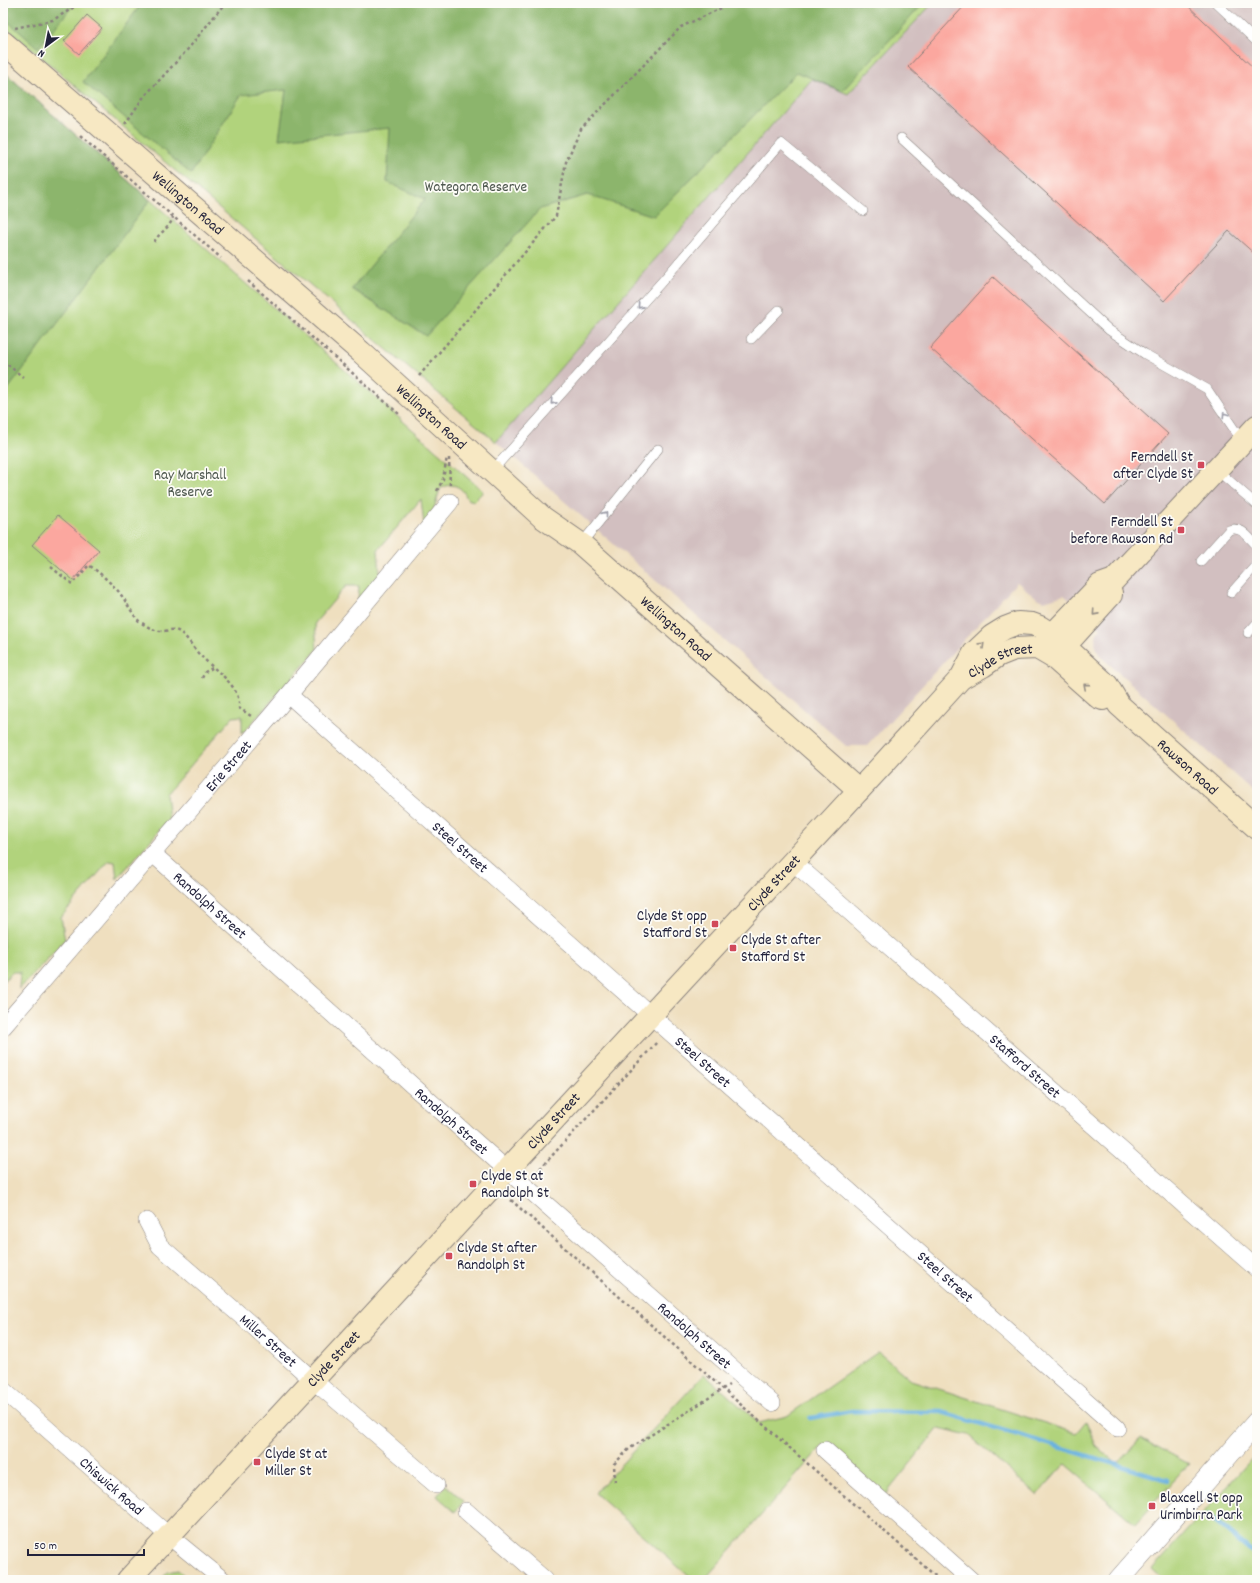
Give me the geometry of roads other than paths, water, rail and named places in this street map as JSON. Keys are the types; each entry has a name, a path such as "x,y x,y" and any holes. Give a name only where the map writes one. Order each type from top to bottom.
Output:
{"main road":[{"name":"Wellington Road","path":"7,36 116,140 361,352 542,517 581,544 859,790"},
{"path":"1053,647 1111,595 1114,580 1257,426"},
{"name":"Clyde Street","path":"128,1580 314,1381 961,678 984,666 999,655 1014,648 1053,647"},
{"name":"Rawson Road","path":"1053,647 1098,697 1119,705 1257,828"}],"street":[{"name":"Erie Street","path":"3,1027 289,695 443,497"},
{"name":"Steel Street","path":"289,695 1117,1428"},
{"name":"Randolph Street","path":"152,853 507,1170 772,1403"},
{"name":"Stafford Street","path":"793,862 1257,1269"},
{"name":"Miller Street","path":"147,1221 160,1246 314,1381 436,1485"},
{"name":"Chiswick Road","path":"3,1390 169,1536 223,1580"},
{"path":"1119,1580 1256,1424"},
{"path":"825,1450 971,1580"},
{"path":"466,1510 545,1580"}],"lane":[{"path":"1216,3 1257,42"},
{"path":"901,138 1109,330 1145,354 1207,389 1242,442"},
{"path":"491,471 666,277 781,143 863,212"},
{"path":"751,340 779,310"},
{"path":"581,544 658,449"},
{"path":"1217,470 1257,505"},
{"path":"1201,561 1229,530 1233,528 1242,532 1257,546"},
{"path":"1231,594 1257,564"},
{"path":"1248,633 1257,623"}],"waterway":[{"path":"810,1418 852,1411 942,1412 1168,1480"},
{"path":"1208,1515 1257,1556"}],"place":[{"name":"Ferndell St after Clyde St","path":"1201,465"},
{"name":"Ferndell St before Rawson Rd","path":"1181,530"},
{"name":"Clyde St opp Stafford St","path":"715,924"},
{"name":"Clyde St after Stafford St","path":"733,948"},
{"name":"Clyde St at Randolph St","path":"473,1184"},
{"name":"Clyde St after Randolph St","path":"449,1256"},
{"name":"Clyde St at Miller St","path":"257,1462"},
{"name":"Blaxcell St opp Urimbirra Park","path":"1152,1506"}],"park label":[{"name":"Wategora Reserve","path":"476,186"},
{"name":"Ray Marshall Reserve","path":"190,482"}]}
